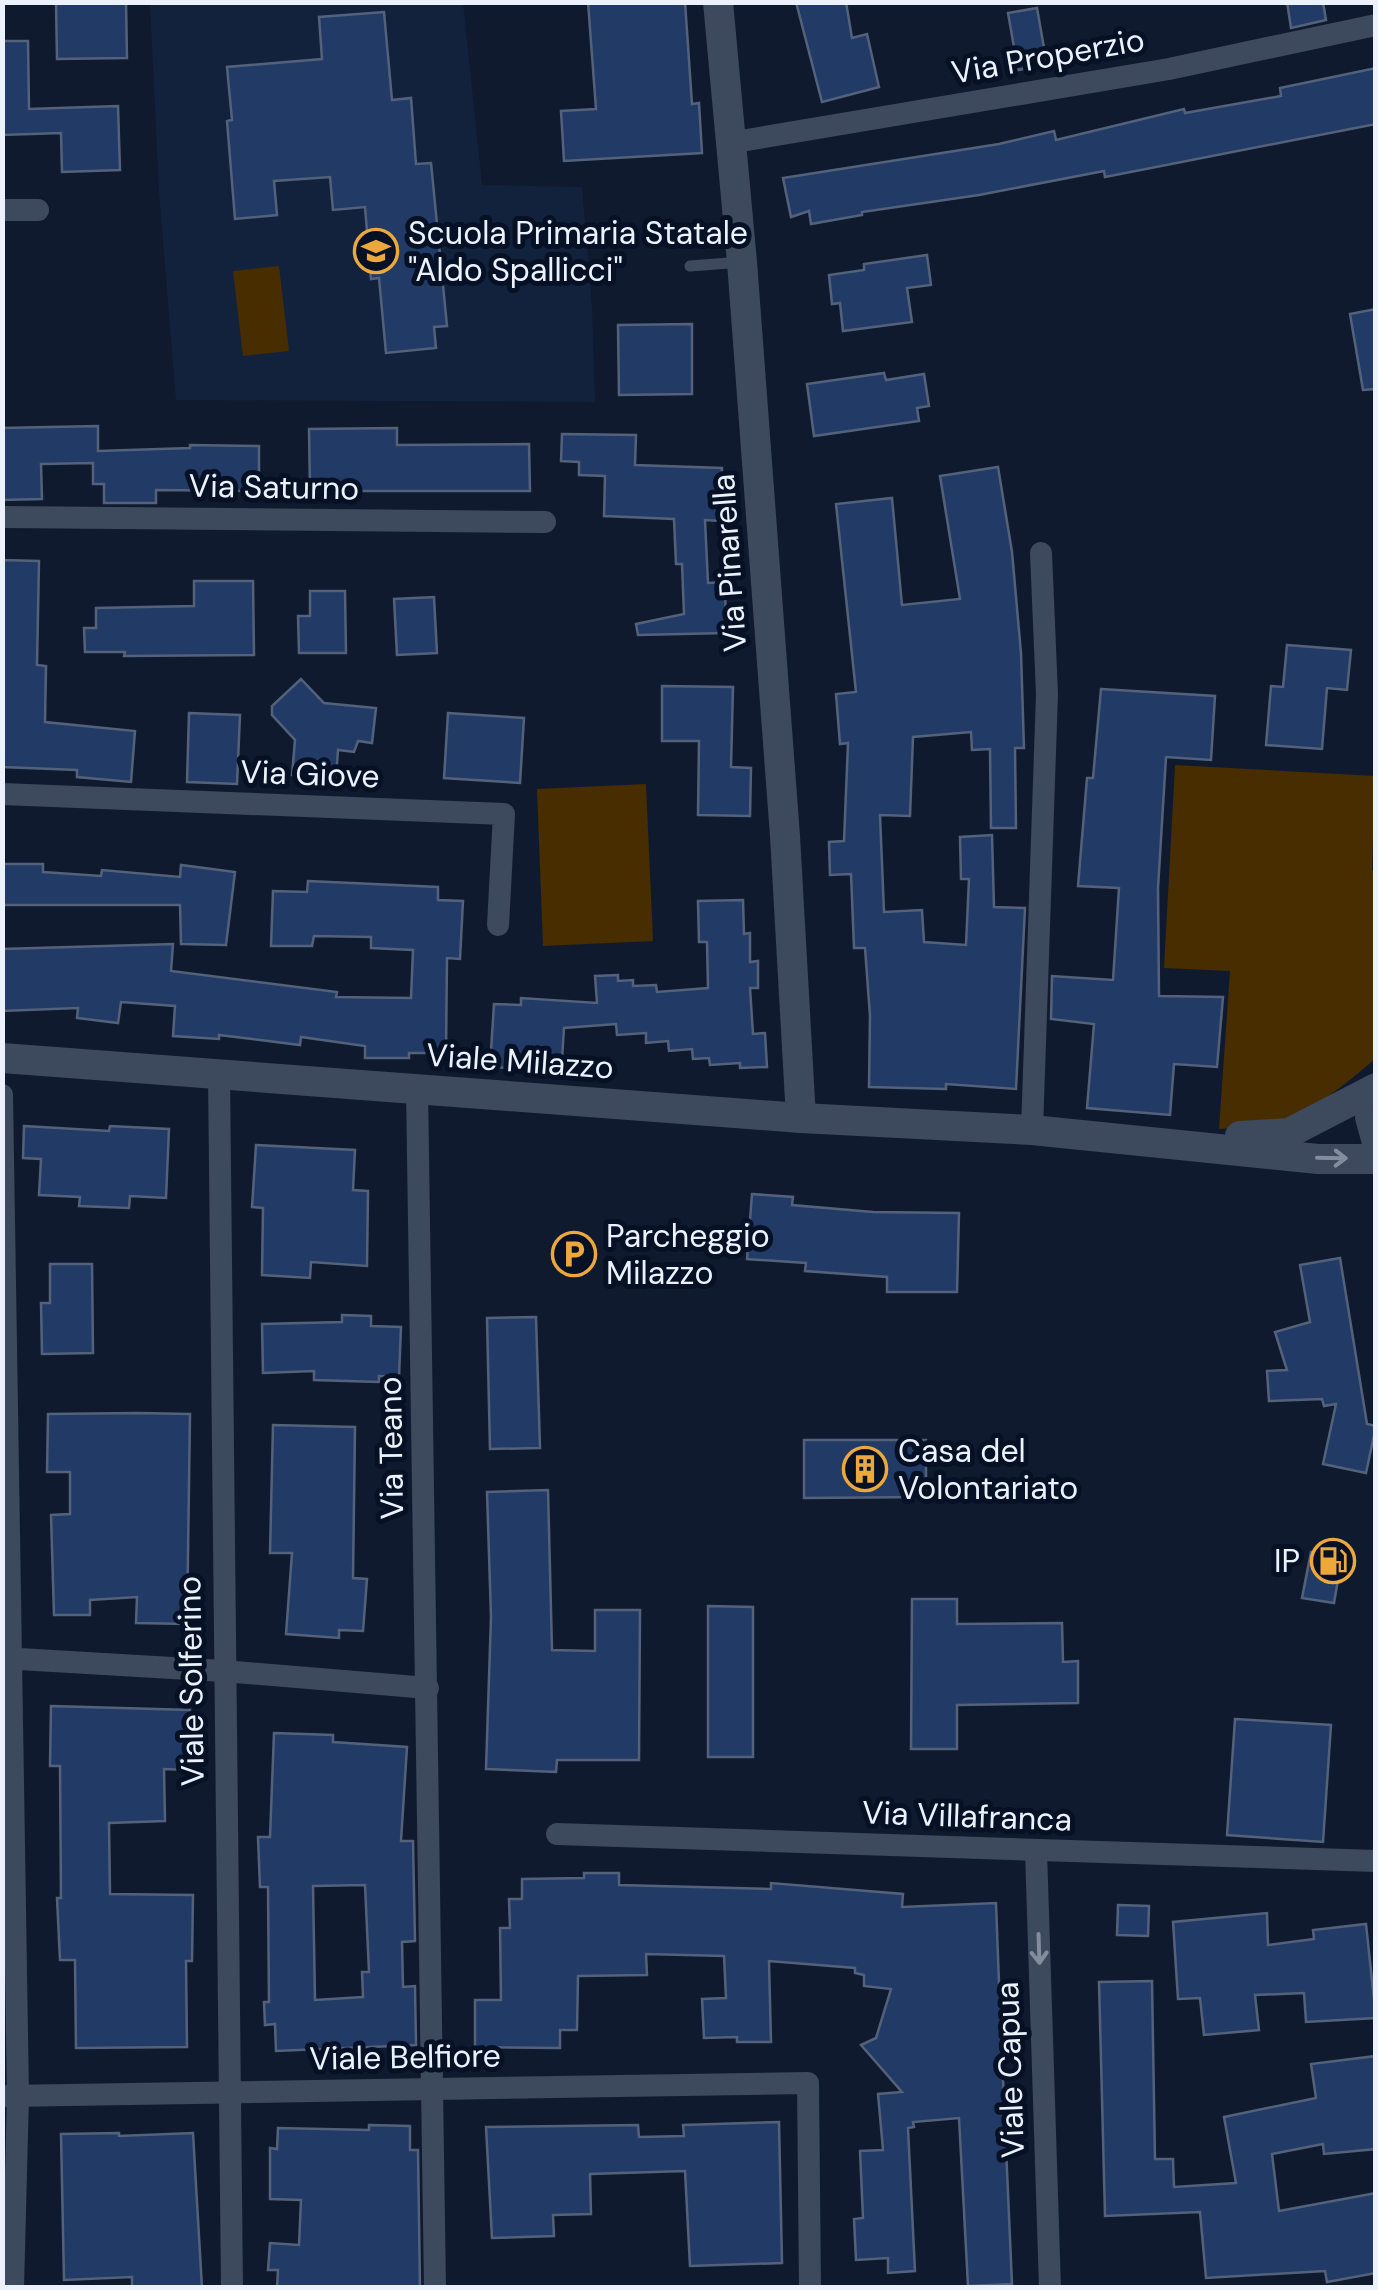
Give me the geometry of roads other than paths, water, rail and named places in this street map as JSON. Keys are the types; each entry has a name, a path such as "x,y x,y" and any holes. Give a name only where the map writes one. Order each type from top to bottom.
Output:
{"street":[{"name":"Via Pinarella","path":"718,2 742,262 785,836 801,1118"},
{"name":"Via Properzio","path":"729,142 1169,69 1376,25"},
{"path":"2,210 38,210"},
{"name":"Via Saturno","path":"2,517 544,522"},
{"path":"1032,1130 1047,694 1042,553"},
{"name":"Via Giove","path":"2,794 504,814 498,925"},
{"name":"Viale Milazzo","path":"2,1058 801,1118 1032,1130 1318,1159 1376,1159"},
{"name":"Viale Solferino","path":"219,1074 232,2288"},
{"name":"Via Teano","path":"417,1088 436,2288"},
{"path":"1376,1090 1370,1117 1376,1138"},
{"name":"Viale Milazzo","path":"1165,1142 1289,1132 1376,1090"},
{"path":"2,1095 13,2288"},
{"path":"7,1658 223,1670 428,1688"},
{"name":"Via Villafranca","path":"557,1834 1376,1862"},
{"name":"Viale Capua","path":"1036,1851 1050,2288"},
{"name":"Viale Belfiore","path":"10,2096 808,2084 810,2288"}],"lane":[{"path":"690,266 742,262"}],"place":[{"name":"Scuola Primaria Statale \"Aldo Spallicci\"","path":"376,251"},
{"name":"Parcheggio Milazzo","path":"574,1254"},
{"name":"Casa del Volontariato","path":"865,1469"},
{"name":"IP","path":"1333,1561"}]}
